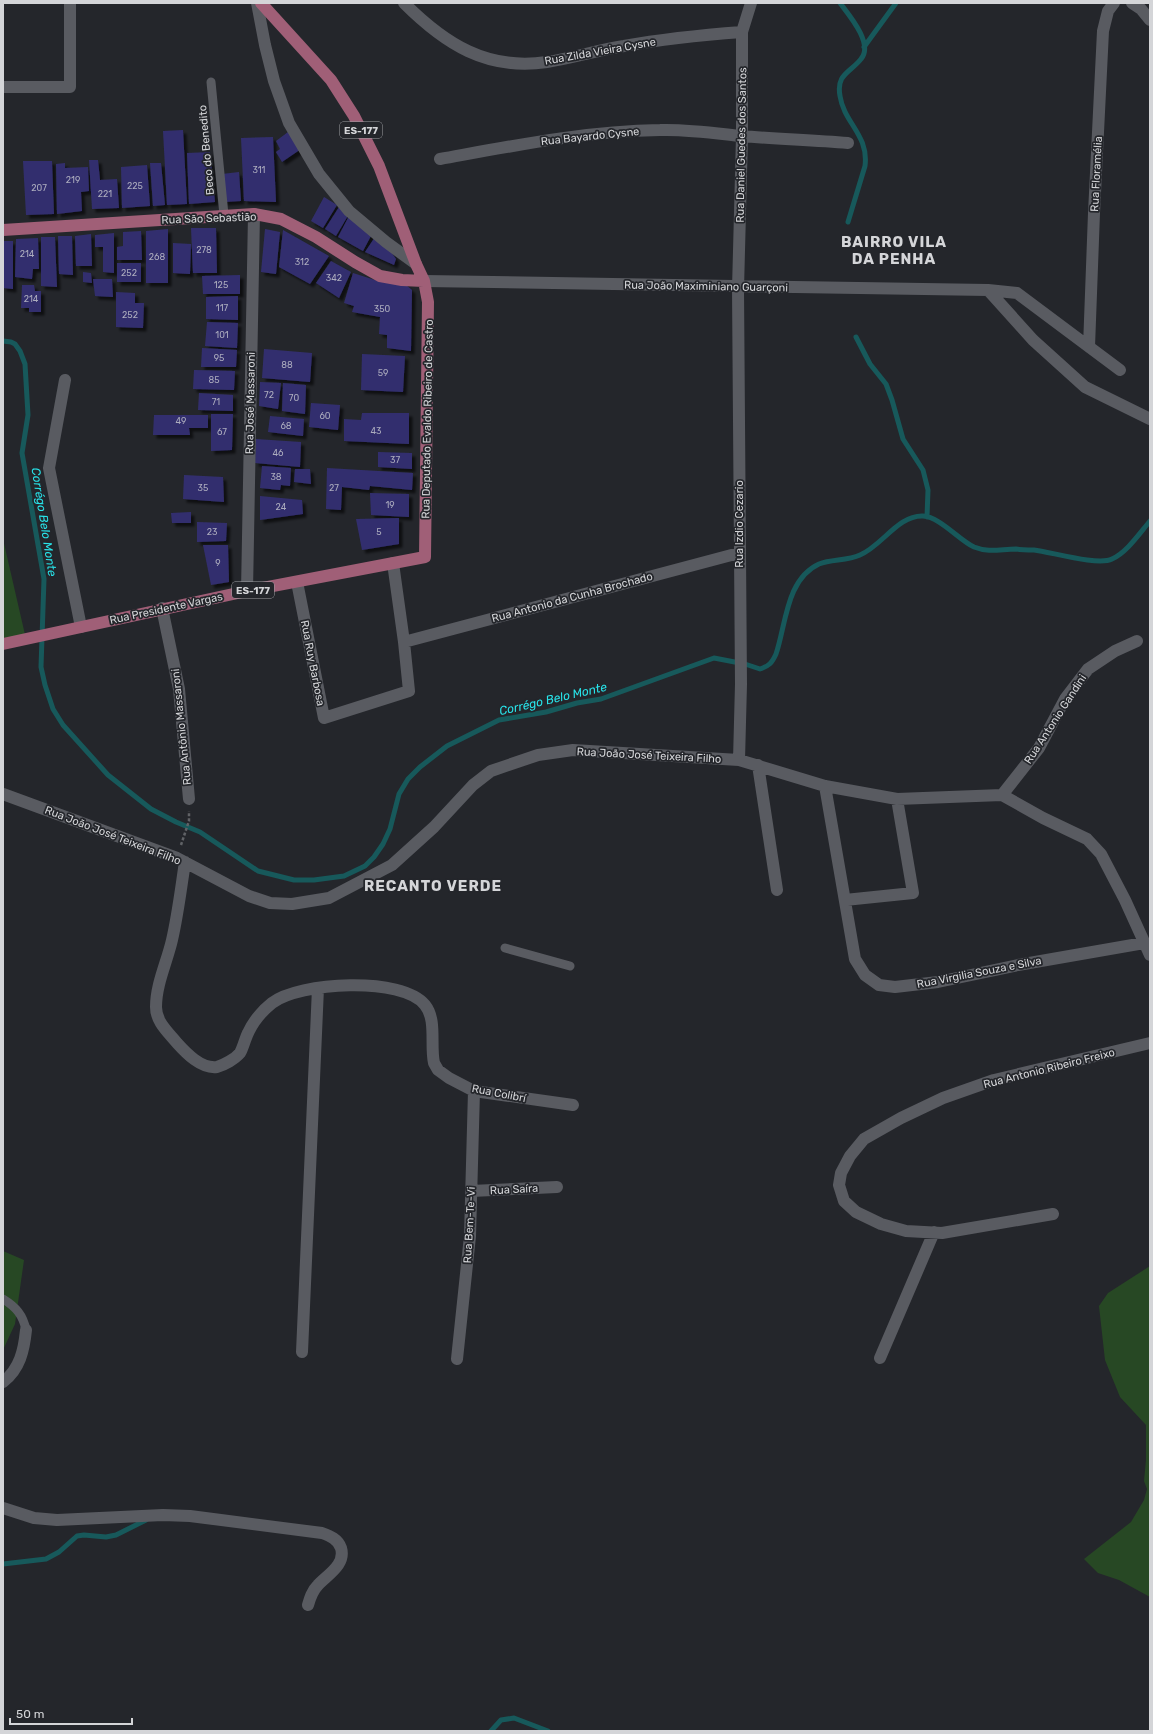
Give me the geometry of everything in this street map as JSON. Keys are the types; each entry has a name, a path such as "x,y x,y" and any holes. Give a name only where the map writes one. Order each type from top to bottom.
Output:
{"main road":[{"name":"ES-177","path":"261,3 331,80 354,116 379,166 416,264 424,281"},
{"name":"Rua São Sebastião","path":"3,230 254,214 281,219 380,276 402,280 424,281"},
{"name":"Rua Deputado Evaldo Ribeiro de Castro","path":"424,281 428,302 425,557"},
{"name":"Rua Presidente Vargas","path":"9,643 162,608 425,557"}],"street":[{"path":"3,87 70,87 70,3"},
{"path":"257,3 274,81 289,123 319,174 349,212 416,264"},
{"name":"Rua Zilda Vieira Cysne","path":"404,3 422,21 457,47 480,56 507,63 545,62 624,46 677,38 742,32"},
{"name":"Rua Daniel Guedes dos Santos","path":"738,289 742,136 742,32 751,3"},
{"name":"Rua Floramélia","path":"1089,347 1103,31 1108,11 1114,3"},
{"path":"1132,3 1141,9 1150,20"},
{"name":"Rua Bayardo Cysne","path":"440,159 539,142 619,131 698,130 742,136 848,143"},
{"name":"Rua José Massaroni","path":"247,591 254,214"},
{"name":"Rua João Maximiniano Guarçoni","path":"424,281 988,290 1017,293 1120,370"},
{"name":"Rua Izdio Cezario","path":"738,289 741,684 740,760"},
{"path":"988,290 1032,340 1085,387 1150,419"},
{"path":"65,380 49,468 82,626"},
{"name":"Rua Antonio da Cunha Brochado","path":"404,642 739,552"},
{"name":"Rua Ruy Barbosa","path":"297,582 324,718 409,691 393,563"},
{"name":"Rua Antônio Massaroni","path":"162,608 178,689 189,799"},
{"name":"Rua Antonio Gandini","path":"1002,795 1039,748 1065,700 1088,669 1115,652 1137,641"},
{"name":"Rua João José Teixeira Filho","path":"3,794 177,858 249,896 270,903 292,904 329,898 392,865 434,827 473,785 491,771 538,755 573,750 740,760 825,786 897,799 1002,795"},
{"path":"758,765 777,890"},
{"name":"Rua Virgilia Souza e Silva","path":"825,786 855,959 865,975 878,985 896,987 938,982 1040,961 1144,943"},
{"path":"1002,795 1043,818 1087,839 1101,854 1125,900 1150,955"},
{"path":"845,900 913,893 897,799"},
{"path":"185,862 172,940 158,988 156,1008 159,1022 183,1049 204,1066 216,1067 229,1062 240,1053 249,1032 260,1015 273,1002 293,992 318,988 302,1352"},
{"name":"Rua Colibrí","path":"318,988 331,986 368,985 397,989 414,997 424,1004 430,1014 434,1063 438,1070 449,1078 474,1091 573,1105"},
{"name":"Rua Antonio Ribeiro Freixo","path":"1053,1214 942,1233 906,1231 881,1224 856,1212 844,1201 839,1186 841,1173 850,1156 864,1139 901,1118 943,1098 994,1080 1150,1043"},
{"name":"Rua Bem-Te-Vi","path":"457,1359 470,1236 474,1091"},
{"name":"Rua Saíra","path":"471,1192 557,1187"},
{"path":"880,1358 934,1232"},
{"path":"3,1382 16,1369 24,1349 26,1330"},
{"path":"3,1508 34,1518 57,1520 163,1515 190,1516 322,1533 332,1537 339,1543 342,1557 339,1564 312,1593 308,1605"}],"lane":[{"name":"Beco do Benedito","path":"211,82 224,215"},
{"path":"505,948 570,966"},
{"path":"3,1299 15,1307 24,1319 26,1330"}],"path":[{"path":"183,841 190,817"}],"green space":[{"path":"3,539 26,639 3,644"},
{"path":"3,1251 24,1260 15,1324 3,1350"},
{"path":"1150,1266 1150,1597 1119,1580 1098,1573 1084,1559 1131,1522 1144,1500 1147,1489 1144,1481 1146,1460 1146,1425 1120,1397 1105,1360 1099,1306 1108,1293"}],"building":[{"path":"183,130 187,204 167,205 163,131"},
{"path":"288,132 301,149 282,162 276,152 280,149 276,141"},
{"path":"273,137 276,202 244,201 241,138"},
{"path":"210,152 215,202 189,204 187,153"},
{"path":"89,160 98,160 100,180 117,179 119,208 92,209"},
{"path":"23,161 52,161 54,214 26,215"},
{"path":"65,163 65,168 88,167 89,191 81,192 82,211 57,214 56,164"},
{"path":"150,163 161,163 165,205 153,206"},
{"path":"147,165 150,206 122,208 121,167"},
{"path":"239,172 241,201 224,202 222,174"},
{"path":"324,197 337,205 323,228 311,221"},
{"path":"339,207 349,214 336,236 325,229"},
{"path":"349,216 372,234 363,251 338,237"},
{"path":"191,228 216,228 217,273 193,273"},
{"path":"168,229 168,283 146,283 146,231"},
{"path":"265,229 280,232 276,274 261,272"},
{"path":"283,230 329,256 310,284 279,267"},
{"path":"141,231 142,260 117,260 117,247 123,246 123,232"},
{"path":"114,233 114,273 103,272 103,247 95,247 95,235"},
{"path":"91,234 92,266 76,266 75,236"},
{"path":"58,236 72,236 73,275 59,274"},
{"path":"41,237 55,237 57,287 41,286"},
{"path":"375,237 389,249 396,259 394,265 365,252"},
{"path":"38,238 39,269 33,269 32,279 15,277 16,239"},
{"path":"3,241 13,241 13,289 3,288"},
{"path":"173,243 191,244 190,274 173,273"},
{"path":"331,261 351,272 339,298 316,283"},
{"path":"117,263 141,263 141,282 117,282"},
{"path":"83,272 91,273 92,283 83,282"},
{"path":"353,273 378,281 406,285 412,290 411,351 387,348 387,335 379,334 380,317 352,312 354,306 344,303"},
{"path":"240,275 240,294 203,294 202,276"},
{"path":"93,279 112,279 113,297 95,296"},
{"path":"22,285 34,285 35,291 41,291 41,312 29,312 29,308 21,308"},
{"path":"116,292 135,293 135,303 144,303 143,328 116,327"},
{"path":"238,296 238,320 206,319 206,297"},
{"path":"207,322 238,323 237,348 205,346"},
{"path":"202,348 237,350 236,367 201,367"},
{"path":"264,349 312,353 310,382 262,378"},
{"path":"362,354 405,356 403,392 361,390"},
{"path":"194,370 235,371 234,390 193,389"},
{"path":"260,382 281,383 278,409 259,406"},
{"path":"283,383 306,385 305,414 282,411"},
{"path":"199,393 233,395 233,411 198,410"},
{"path":"311,403 340,405 338,430 309,427"},
{"path":"362,413 409,413 409,444 344,441 344,419 361,420"},
{"path":"211,414 233,414 232,450 211,451"},
{"path":"154,415 208,415 208,428 189,428 190,435 153,435"},
{"path":"270,416 304,419 303,436 268,432"},
{"path":"256,439 301,442 300,467 255,463"},
{"path":"378,452 412,453 412,469 378,467"},
{"path":"262,466 291,468 290,486 281,485 280,490 260,488"},
{"path":"327,468 413,473 412,490 370,486 369,490 342,487 341,510 326,509"},
{"path":"295,469 310,469 311,484 294,482"},
{"path":"184,475 223,477 224,502 183,499"},
{"path":"370,493 409,494 409,517 371,515"},
{"path":"260,496 302,500 303,514 260,520"},
{"path":"191,512 191,523 172,523 171,513"},
{"path":"399,518 399,544 362,550 356,519"},
{"path":"197,522 227,523 226,541 197,542"},
{"path":"203,545 228,545 229,582 211,585"}],"waterway":[{"path":"840,3 859,30 864,46 864,53 861,59 842,78 839,89 842,105 860,137 865,155 865,166 848,222"},
{"path":"864,47 896,3"},
{"path":"856,337 870,364 886,384 903,439 923,470 928,490 927,517"},
{"name":"Corrégo Belo Monte","path":"3,341 15,344 20,351 25,364 28,415 22,453 44,579 41,667 53,709 63,725 108,775 151,809 200,832 258,871 294,880 314,880 344,876 365,866 374,857 383,844 390,829 399,794 408,779 420,767 447,746 499,720 546,712 577,703 601,699 714,658 745,664 760,669 766,667 772,662 776,654 785,617 794,591 800,580 808,571 824,562 850,558 868,551 906,520 914,517 929,517 943,524 968,544 979,549 1034,550 1096,561 1112,559 1123,552 1150,521"},
{"path":"3,1564 46,1559 59,1552 77,1536 84,1535 106,1537 116,1535 146,1520"},
{"path":"491,1731 501,1720 514,1718 548,1731"}],"district":[{"name":"BAIRRO VILA DA PENHA","path":"894,250"},
{"name":"RECANTO VERDE","path":"433,886"}]}
